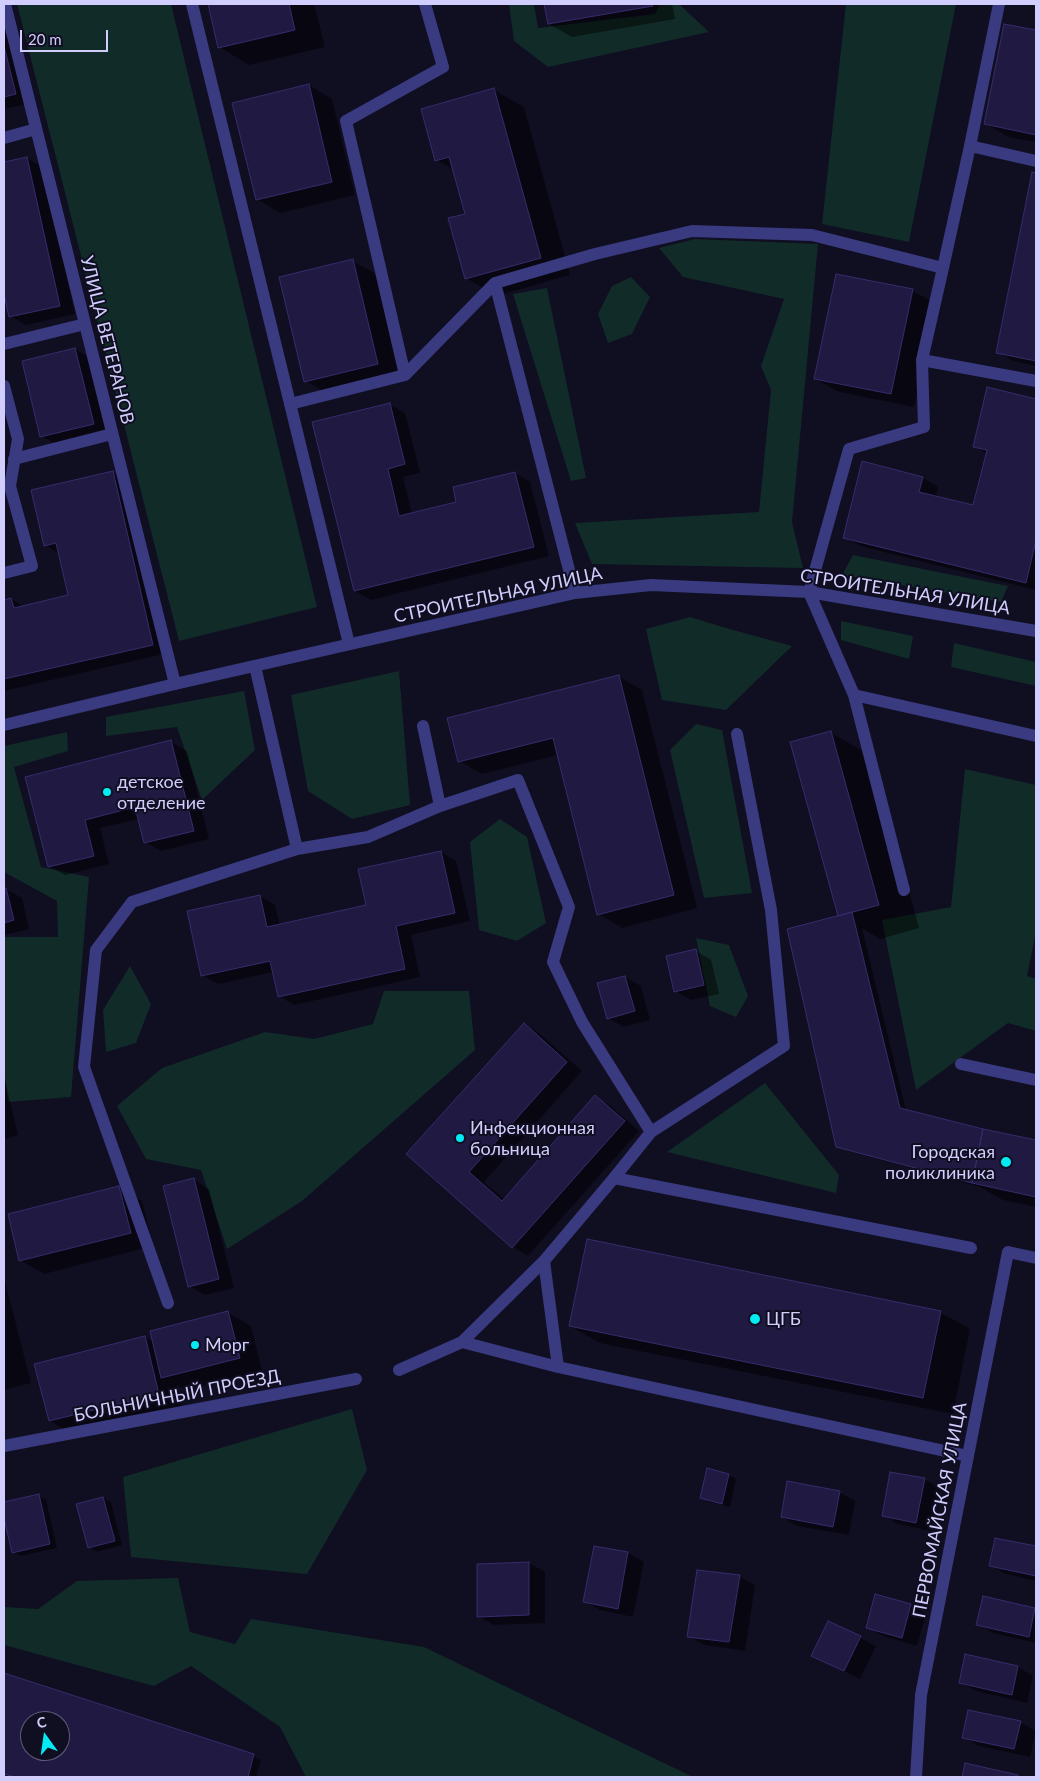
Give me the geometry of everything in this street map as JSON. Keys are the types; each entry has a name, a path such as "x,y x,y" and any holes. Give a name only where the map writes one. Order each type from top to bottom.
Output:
{"street":[{"name":"УЛИЦА ВЕТЕРАНОВ","path":"5,4 175,684"},
{"path":"192,4 349,644"},
{"path":"405,375 346,121 443,67 425,4"},
{"path":"904,890 854,695 809,592 849,449 924,427 922,360 1000,4"},
{"path":"4,138 36,129"},
{"path":"970,146 1036,161"},
{"path":"290,404 405,375 495,283 595,254 692,231 812,235 943,268"},
{"path":"495,283 575,593"},
{"path":"4,344 85,324"},
{"path":"922,360 1036,381"},
{"path":"4,386 18,439 10,486 32,566 4,573"},
{"path":"14,459 112,434"},
{"name":"СТРОИТЕЛЬНАЯ УЛИЦА","path":"4,725 575,593 651,585 809,592 1036,631"},
{"path":"255,666 298,849"},
{"path":"854,695 1036,736"},
{"path":"423,726 440,806"},
{"path":"399,1370 462,1342 544,1261 651,1132 784,1046 771,910 736,734"},
{"path":"168,1303 84,1067 96,950 132,902 298,849 368,837 440,806 518,780 568,907 553,962 582,1022 651,1132"},
{"path":"961,1064 1036,1080"},
{"path":"614,1178 971,1248"},
{"name":"ПЕРВОМАЙСКАЯ УЛИЦА","path":"916,1777 921,1695 1008,1252 1036,1258"},
{"path":"544,1261 558,1367"},
{"path":"462,1342 558,1367 968,1456"},
{"name":"БОЛЬНИЧНЫЙ ПРОЕЗД","path":"4,1446 356,1380"}],"green space":[{"path":"17,4 171,4 317,607 179,641"},
{"path":"509,4 534,4 538,28 655,14 660,4 679,4 709,32 548,67 514,41"},
{"path":"846,4 956,4 909,242 822,224"},
{"path":"695,239 818,244 792,522 803,568 592,564 575,523 759,512 771,390 761,366 784,299 683,277 659,248"},
{"path":"631,277 650,297 632,334 608,343 598,314 612,286"},
{"path":"547,288 586,478 571,481 513,294"},
{"path":"853,555 1008,586 1001,602 842,575"},
{"path":"690,617 792,646 726,710 662,700 646,629"},
{"path":"841,621 913,636 909,659 841,640"},
{"path":"954,643 1036,662 1036,686 951,667"},
{"path":"399,671 410,805 352,819 308,791 291,695"},
{"path":"244,691 255,750 202,800 177,727 106,736 106,717"},
{"path":"696,724 722,730 752,893 704,898 670,750"},
{"path":"67,732 68,751 14,767 41,867 89,877 71,1097 8,1102 4,1069 4,937 58,937 57,901 4,872 4,746"},
{"path":"965,769 1036,785 1036,932 1027,976 1036,979 1036,1031 1008,1023 916,1090 882,920 951,907"},
{"path":"500,819 527,837 546,923 517,941 479,930 470,842"},
{"path":"696,938 729,945 748,996 736,1017 710,1006"},
{"path":"130,966 151,1004 136,1043 106,1052 103,1010"},
{"path":"384,991 469,991 475,1050 302,1201 227,1249 201,1170 146,1159 117,1106 162,1068 265,1032 314,1039 373,1024"},
{"path":"765,1083 839,1175 836,1193 667,1152"},
{"path":"352,1409 367,1470 307,1574 131,1557 123,1477"},
{"path":"178,1578 190,1632 235,1644 251,1619 424,1647 693,1777 306,1777 280,1727 191,1666 154,1686 4,1645 4,1607 38,1609 77,1581"}],"building":[{"path":"208,4 289,4 295,30 218,48"},
{"path":"544,4 652,4 653,6 548,24"},
{"path":"1004,24 1036,30 1036,135 984,124"},
{"path":"4,46 16,94 4,97"},
{"path":"309,84 332,182 256,200 232,103"},
{"path":"494,88 541,258 465,279 448,218 465,214 449,157 435,161 421,109"},
{"path":"27,157 60,306 9,317 4,294 4,162"},
{"path":"1032,172 1036,173 1036,361 996,353"},
{"path":"353,259 378,364 304,382 279,277"},
{"path":"836,274 913,289 891,394 814,379"},
{"path":"75,348 94,424 40,437 22,361"},
{"path":"987,387 1036,399 1036,540 1026,583 843,538 862,461 923,477 919,492 973,505 987,450 973,447"},
{"path":"390,403 405,464 388,469 399,516 456,502 453,487 515,472 534,547 354,591 312,422"},
{"path":"113,471 153,645 4,679 4,600 11,598 14,608 68,595 56,543 44,546 31,490"},
{"path":"619,675 674,895 597,915 553,738 458,762 447,718"},
{"path":"831,731 879,905 838,916 790,742"},
{"name":"детское отделение","path":"171,740 194,831 144,843 135,807 85,820 94,856 48,867 25,777"},
{"path":"441,851 455,913 396,926 405,969 278,997 270,961 201,976 187,911 260,895 267,927 366,905 358,869"},
{"path":"4,888 6,888 14,920 4,923"},
{"path":"852,912 900,1108 983,1129 972,1183 836,1147 787,929"},
{"path":"696,949 704,985 674,992 666,956"},
{"path":"625,976 635,1011 607,1019 597,983"},
{"name":"Инфекционная больница","path":"524,1023 567,1062 469,1172 502,1201 595,1095 625,1121 512,1248 406,1154"},
{"name":"Городская поликлиника","path":"983,1129 1036,1140 1036,1197 972,1183"},
{"path":"194,1178 219,1279 188,1287 163,1186"},
{"path":"119,1186 131,1233 19,1261 8,1214"},
{"name":"ЦГБ","path":"587,1239 941,1311 923,1398 569,1326"},
{"name":"Морг","path":"228,1311 240,1358 161,1378 150,1331"},
{"path":"145,1336 159,1394 49,1421 34,1364"},
{"path":"707,1468 729,1474 722,1504 700,1498"},
{"path":"890,1472 925,1478 916,1523 882,1516"},
{"path":"787,1481 840,1491 833,1527 781,1517"},
{"path":"39,1494 50,1544 12,1553 4,1518 4,1502"},
{"path":"103,1497 115,1541 88,1548 76,1504"},
{"path":"995,1538 1036,1546 1036,1576 989,1566"},
{"path":"594,1546 628,1552 618,1609 583,1602"},
{"path":"529,1562 529,1615 477,1617 477,1564"},
{"path":"697,1570 740,1575 729,1642 687,1637"},
{"path":"875,1594 911,1604 902,1638 866,1628"},
{"path":"983,1596 1035,1608 1029,1637 976,1625"},
{"path":"828,1621 861,1636 844,1671 811,1656"},
{"path":"965,1654 1018,1666 1012,1695 959,1683"},
{"path":"4,1673 254,1754 248,1777 15,1777 4,1774"},
{"path":"968,1710 1021,1721 1014,1749 962,1738"},
{"path":"965,1763 1018,1775 1018,1777 962,1777"}],"place":[{"name":"детское отделение","path":"107,792"},
{"name":"Инфекционная больница","path":"460,1138"},
{"name":"Городская поликлиника","path":"1006,1162"},
{"name":"ЦГБ","path":"755,1319"},
{"name":"Морг","path":"195,1345"}]}
